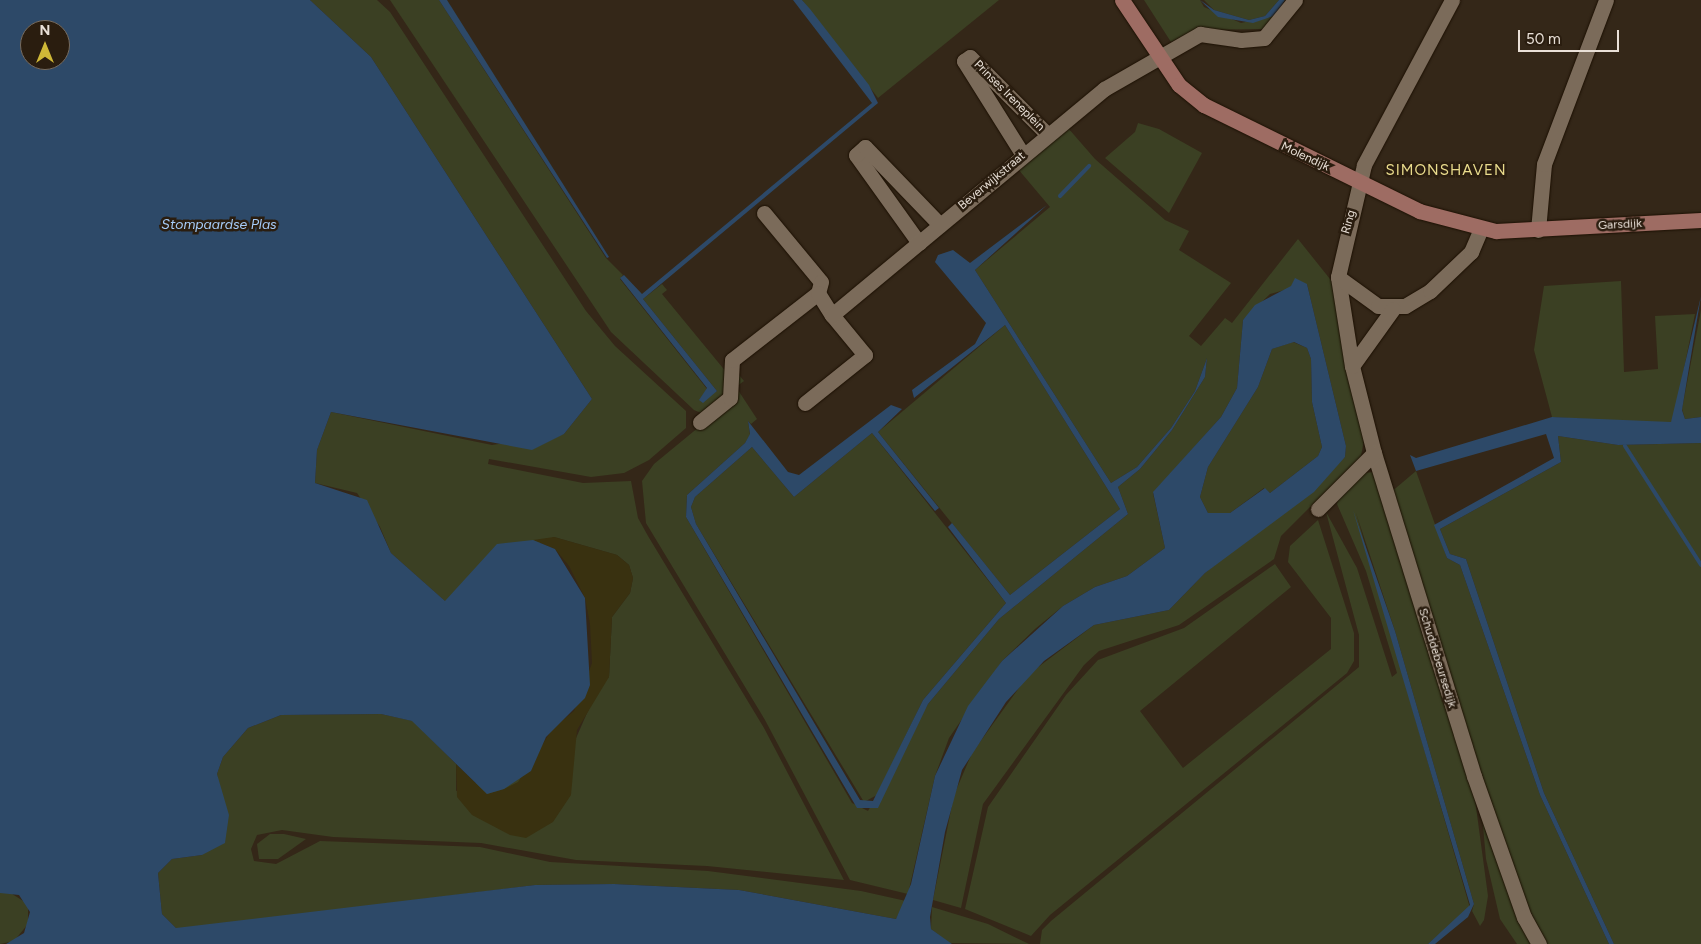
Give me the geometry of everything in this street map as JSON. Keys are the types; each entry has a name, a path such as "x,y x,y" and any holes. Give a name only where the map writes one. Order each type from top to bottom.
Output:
{"main road":[{"name":"Molendijk","path":"1122,0 1158,58 1179,85 1204,105 1419,211 1481,228 1538,230"},
{"name":"Garsdijk","path":"1538,230 1701,220"}],"street":[{"name":"Beverwijkstraat","path":"832,314 1104,89 1200,34 1255,41 1264,38 1295,0"},
{"path":"1538,230 1544,164 1606,0"},
{"name":"Ring","path":"1338,277 1368,157 1449,1"},
{"name":"Prinses Ireneplein","path":"1023,155 964,61 970,57 1048,134"},
{"path":"919,243 856,155 865,147 940,225"},
{"path":"700,422 730,398 732,360 818,293 821,282 764,214"},
{"path":"1352,366 1393,309 1430,291 1471,252 1481,228"},
{"path":"1338,277 1361,297 1393,309"},
{"name":"Schuddebeursedijk","path":"1338,277 1352,366 1374,454 1474,776 1524,917 1539,944"},
{"path":"806,403 865,355 832,314 818,293"},
{"path":"1318,508 1374,454"}],"green space":[{"path":"310,0 377,0 390,12 586,311 615,346 686,411 686,428 649,460 624,473 591,477 489,459 488,464 583,483 631,481 638,518 764,728 844,880 707,866 576,860 481,843 333,837 282,830 257,835 251,849 254,861 276,864 320,841 480,847 550,862 708,871 861,891 906,901 896,919 739,890 614,884 535,885 191,928 176,928 162,914 158,873 172,859 202,855 221,798 217,774 223,757 248,728 281,715 381,714 413,721 456,764 456,791 573,745 598,688 609,677 612,617 630,593 633,578 629,565 617,555 554,537 472,573 446,602 391,553 380,527 357,493 315,483 317,450 331,412 492,445 564,434 592,399 371,57"},
{"path":"390,0 439,0 606,258 623,275 620,279 707,389 700,400 717,391 643,299 662,284 667,290 662,294 727,373 726,397 701,413 694,410 611,332"},
{"path":"802,0 999,0 878,98"},
{"path":"1144,0 1200,0 1204,7 1241,23 1276,15 1264,29 1195,30 1171,42"},
{"path":"1204,0 1279,0 1265,16 1249,20 1214,10"},
{"path":"1138,123 1159,129 1202,153 1169,213 1105,158 1135,132"},
{"path":"1068,128 1095,159 1165,220 1189,231 1179,250 1231,283 1189,336 1201,346 1225,318 1232,323 1298,239 1334,284 1365,435 1361,456 1281,536 1274,559 1179,625 1099,651 1084,665 983,804 961,908 933,900 954,795 972,753 1029,674 1094,625 1169,610 1205,573 1345,457 1346,446 1307,284 1270,294 1243,320 1237,388 1221,417 1153,493 1165,548 1127,576 1095,587 1063,606 1035,629 1002,661 949,738 935,776 908,894 850,880 765,720 646,523 642,481 654,464 733,399 735,370 744,381 736,387 757,419 751,424 748,421 750,435 745,443 687,495 686,517 852,803 868,811 928,704 999,619 1128,514 1118,487 1140,469 1172,430 1205,377 1207,358 1195,391 1171,428 1137,467 1111,483 975,270 1050,207 1018,169"},
{"path":"1621,281 1624,372 1658,369 1655,316 1695,314 1674,418 1671,422 1648,423 1552,417 1534,350 1544,286"},
{"path":"1701,310 1701,417 1685,419 1682,409"},
{"path":"1005,325 1120,509 1010,595 878,432"},
{"path":"1293,342 1307,348 1311,359 1312,402 1322,447 1318,456 1270,493 1264,488 1230,513 1208,513 1200,497 1208,467 1258,387 1272,349"},
{"path":"872,433 1006,603 923,700 877,795 864,802 696,524 691,507 695,497 752,447 794,497"},
{"path":"1558,436 1618,445 1701,443 1701,944 1614,944 1544,793 1466,559 1450,554 1440,529 1561,462"},
{"path":"1416,471 1447,558 1460,565 1540,795 1609,944 1542,944 1498,841 1390,493"},
{"path":"1373,472 1474,792 1488,896 1484,920 1480,926 1472,911 1474,904 1395,631 1356,513 1470,908 1428,944 1040,944 1042,930 1051,921 1359,667 1359,635 1326,512 1357,568 1392,677 1397,673 1366,571 1337,504 1339,496 1364,473"},
{"path":"1318,520 1354,633 1354,661 1347,673 1050,915 1031,936 965,909 988,807 1066,695 1098,660 1184,628 1275,564 1291,587 1140,711 1183,768 1331,649 1331,618 1288,562 1290,546"},
{"path":"1481,804 1534,944 1517,944 1500,919 1486,859"},
{"path":"270,834 284,834 306,839 278,859 259,859 257,844"},
{"path":"9,892 28,904 28,924 14,941 0,944 0,893"},
{"path":"932,907 988,924 1029,944 949,943 931,929"}],"sand":[{"path":"554,537 617,555 629,565 633,578 630,593 612,617 609,677 577,730 571,795 553,822 526,838 510,835 472,815 457,797 456,764 487,794 504,789 518,782 553,728 574,711 592,663 590,624 585,598 569,566 555,549 533,540"}],"water":[{"name":"Stompaardse Plas","path":"0,0 310,0 371,57 592,399 564,434 532,450 331,412 317,450 315,483 367,500 391,553 445,601 497,544 533,540 555,549 585,598 590,685 585,698 546,737 531,771 504,789 487,794 412,721 381,714 281,715 248,728 223,757 217,774 229,815 225,843 202,855 172,859 158,873 162,914 176,928 535,885 614,884 739,890 896,919 911,884 935,776 968,706 1002,661 1063,606 1095,587 1127,576 1165,548 1153,492 1221,417 1237,388 1243,320 1255,305 1291,286 1295,278 1307,284 1346,446 1345,457 1314,492 1205,573 1169,610 1094,625 1044,661 1006,702 962,770 945,832 930,917 931,929 952,944 6,944 24,933 30,912 19,895 0,893","holes":["1294,342 1307,348 1311,359 1312,402 1322,447 1318,456 1270,493 1265,488 1230,513 1208,513 1200,497 1208,467 1258,387 1272,349"]},
{"path":"439,0 447,0 609,257 607,258"},
{"path":"793,0 802,0 810,9 869,85 878,103 643,299 717,391 703,403 699,400 707,388 620,278 624,275 642,294 872,103"},
{"path":"1200,0 1214,10 1249,20 1265,16 1279,0 1285,0 1276,15 1253,23 1218,17"},
{"path":"1047,205 975,270 1111,483 1137,467 1171,428 1195,391 1207,358 1205,377 1172,430 1140,469 1118,487 1128,514 999,619 928,704 878,808 857,808 686,517 687,495 745,443 750,434 748,421 788,472 799,475 891,405 902,409 878,432 939,508 935,511 872,433 794,497 752,447 695,497 691,507 696,524 860,800 873,801 923,700 1006,603 948,527 952,523 1010,595 1120,509 1005,325 914,398 912,390 975,344 986,323 935,262 938,255 953,250 970,263"},
{"path":"1701,296 1682,410 1685,419 1701,417 1701,443 1618,445 1558,436 1561,462 1440,529 1450,554 1466,559 1544,793 1614,944 1609,944 1540,795 1460,565 1447,558 1434,525 1554,458 1546,434 1416,471 1410,455 1416,458 1552,417 1671,422"},
{"path":"1353,510 1395,631 1474,904 1468,917 1435,944 1428,944 1470,905"}],"waterway":[{"path":"1060,196 1089,166"},
{"path":"1625,446 1701,565"}],"district":[{"name":"SIMONSHAVEN","path":"1446,171"}]}
